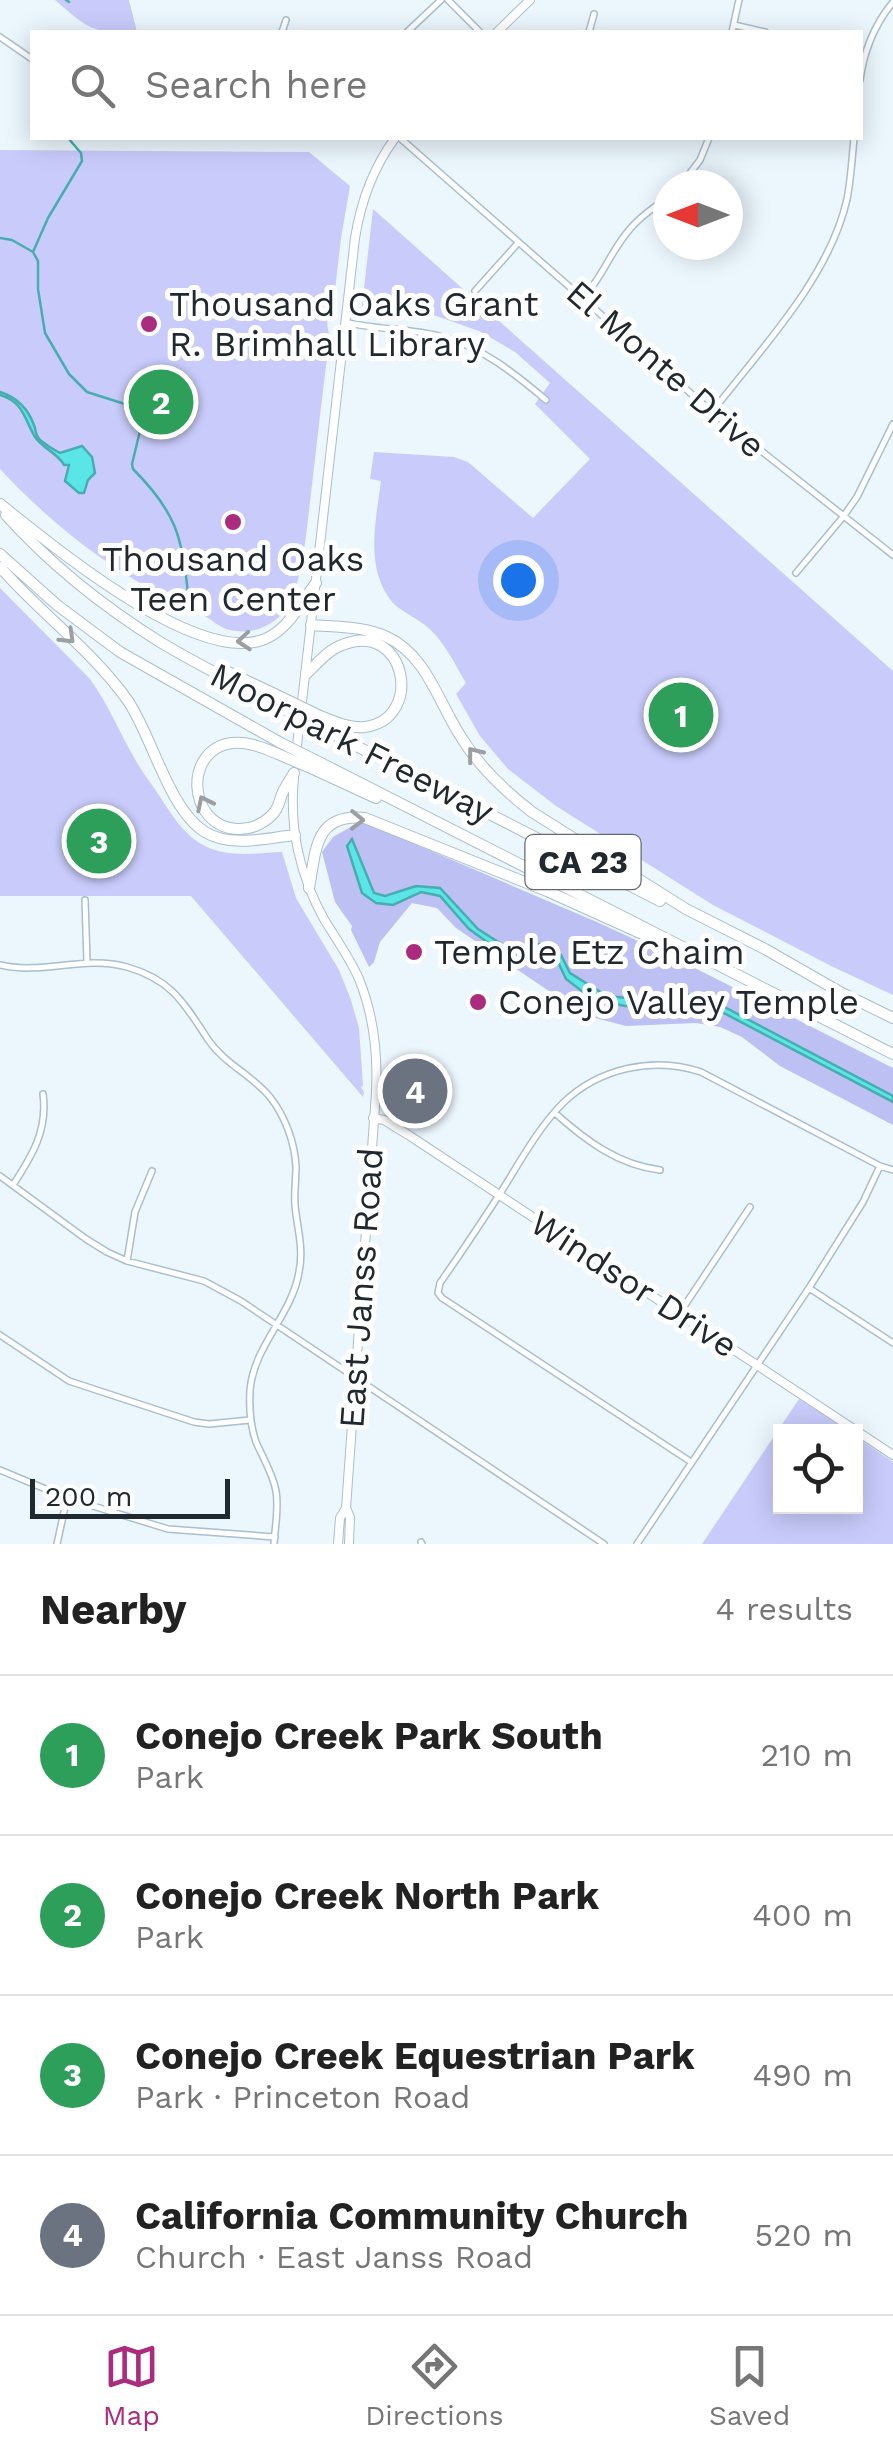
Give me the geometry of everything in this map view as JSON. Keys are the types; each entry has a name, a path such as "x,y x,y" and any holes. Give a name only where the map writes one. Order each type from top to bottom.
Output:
{"highway":[{"path":"0,506 114,588 168,620 220,642 250,643 276,633 316,583"},
{"name":"Moorpark Freeway","path":"0,506 52,560 160,642 893,1018"},
{"name":"Moorpark Freeway","path":"0,554 57,605 120,652 278,748 509,858 893,1054"},
{"path":"0,568 127,700 182,809 196,826 227,840 295,835"},
{"path":"311,625 365,630 396,641 414,655 466,745 514,798 686,909 847,996"},
{"path":"306,674 336,648 359,640 384,647 401,672 402,689 396,705 378,722 356,727 319,722"},
{"path":"278,748 237,742 214,751 203,763 196,782 200,806 207,816 228,828 256,826 277,808 294,773"},
{"path":"309,888 314,849 320,836 338,820 365,818 547,891 726,970"}],"main road":[{"path":"499,30 530,0"},
{"name":"East Janss Road","path":"348,1544 350,1518 346,1508 376,1056 366,1001 354,970 309,888 301,864 293,802 360,212 372,175 396,140"},
{"name":"Windsor Drive","path":"374,1118 384,1120 893,1455"},
{"name":"East Janss Road","path":"338,1544 340,1518 346,1508"}],"street":[{"path":"410,30 445,0 478,30"},
{"path":"732,29 738,0"},
{"path":"863,54 893,2"},
{"path":"590,30 594,14"},
{"path":"283,30 286,20"},
{"path":"0,37 30,58"},
{"name":"El Monte Drive","path":"399,140 712,412 893,554"},
{"path":"692,170 708,140"},
{"path":"712,412 816,275 842,217 854,140"},
{"path":"583,298 601,277 629,229 653,208"},
{"path":"475,291 518,242"},
{"path":"345,322 438,335 462,343 494,359 546,400"},
{"path":"796,573 857,496 893,424"},
{"path":"85,900 87,962"},
{"path":"0,965 31,970 101,962 132,968 166,986 186,1006 220,1054 270,1097 288,1129 294,1152 302,1243 296,1284 264,1343 250,1386 250,1420 276,1491 274,1540 168,1528 67,1498 0,1470"},
{"path":"692,1462 438,1293 440,1283 535,1138 554,1113 584,1086 608,1074 641,1066 683,1067 701,1072 893,1170"},
{"path":"13,1185 40,1140 43,1094"},
{"path":"554,1113 619,1160 660,1170"},
{"path":"638,1544 809,1288 863,1202 880,1166"},
{"path":"127,1261 135,1212 152,1171"},
{"path":"0,1176 86,1239 127,1261 204,1281 241,1301 604,1544"},
{"path":"679,1314 750,1207"},
{"path":"809,1288 893,1344"},
{"path":"0,1335 58,1375 102,1393 194,1422 250,1420"},
{"path":"57,1544 67,1498"}],"shaded area":[{"path":"55,0 129,0 136,30 101,30 76,18"},
{"path":"0,150 309,152 350,186 334,299 328,316 330,335 301,567 288,606 266,626 251,631 226,629 143,585 64,529 0,469"},
{"path":"373,209 893,671 893,995 713,905 556,806 508,769 480,736 456,694 466,683 448,652 432,631 393,603 378,575 374,544 381,481 370,479 374,452 454,457 468,462 533,518 590,459 535,404 550,383 515,352 479,331 425,312 362,306"},
{"path":"0,392 25,409 45,444 60,453 82,446 92,457 95,473 84,493 65,481 69,465 64,465 38,441 19,407"},
{"path":"0,588 90,679 139,766 186,832 205,846 223,852 282,852 296,898 339,970 351,1000 359,1028 363,1097 191,896 0,896"},
{"path":"361,821 673,957 893,1068 893,1125 780,1066 742,1037 720,1027 696,1023 626,1026 584,1015 456,928 437,908 412,903 380,942 369,967 352,926 335,902 322,852 333,837"},
{"path":"352,839 374,893 385,896 416,886 440,888 478,929 503,945 540,944 561,955 570,973 607,996 648,1000 680,993 711,1000 893,1096 893,1102 718,1010 685,1002 625,1006 583,992 566,979 557,960 532,953 505,955 469,929 440,896 421,892 393,905 376,903 362,893 347,846"},
{"path":"799,1399 837,1424 782,1424"},
{"path":"773,1438 773,1514 863,1514 863,1442 893,1462 893,1544 702,1544"}],"waterway":[{"path":"70,140 81,153 82,161 33,252 38,261 45,333 69,374 87,392 128,405 138,419 140,431 133,469 168,512 183,557 188,595"},
{"path":"0,238 33,252"}],"place":[{"name":"Thousand Oaks Grant R. Brimhall Library","path":"149,324"},
{"name":"Conejo Creek North Park","path":"161,402"},
{"name":"Thousand Oaks Teen Center","path":"233,522"},
{"name":"Conejo Creek Park South","path":"681,715"},
{"name":"Conejo Creek Equestrian Park","path":"99,841"},
{"name":"Temple Etz Chaim","path":"414,952"},
{"name":"Conejo Valley Temple","path":"478,1002"},
{"name":"California Community Church","path":"415,1091"}]}
